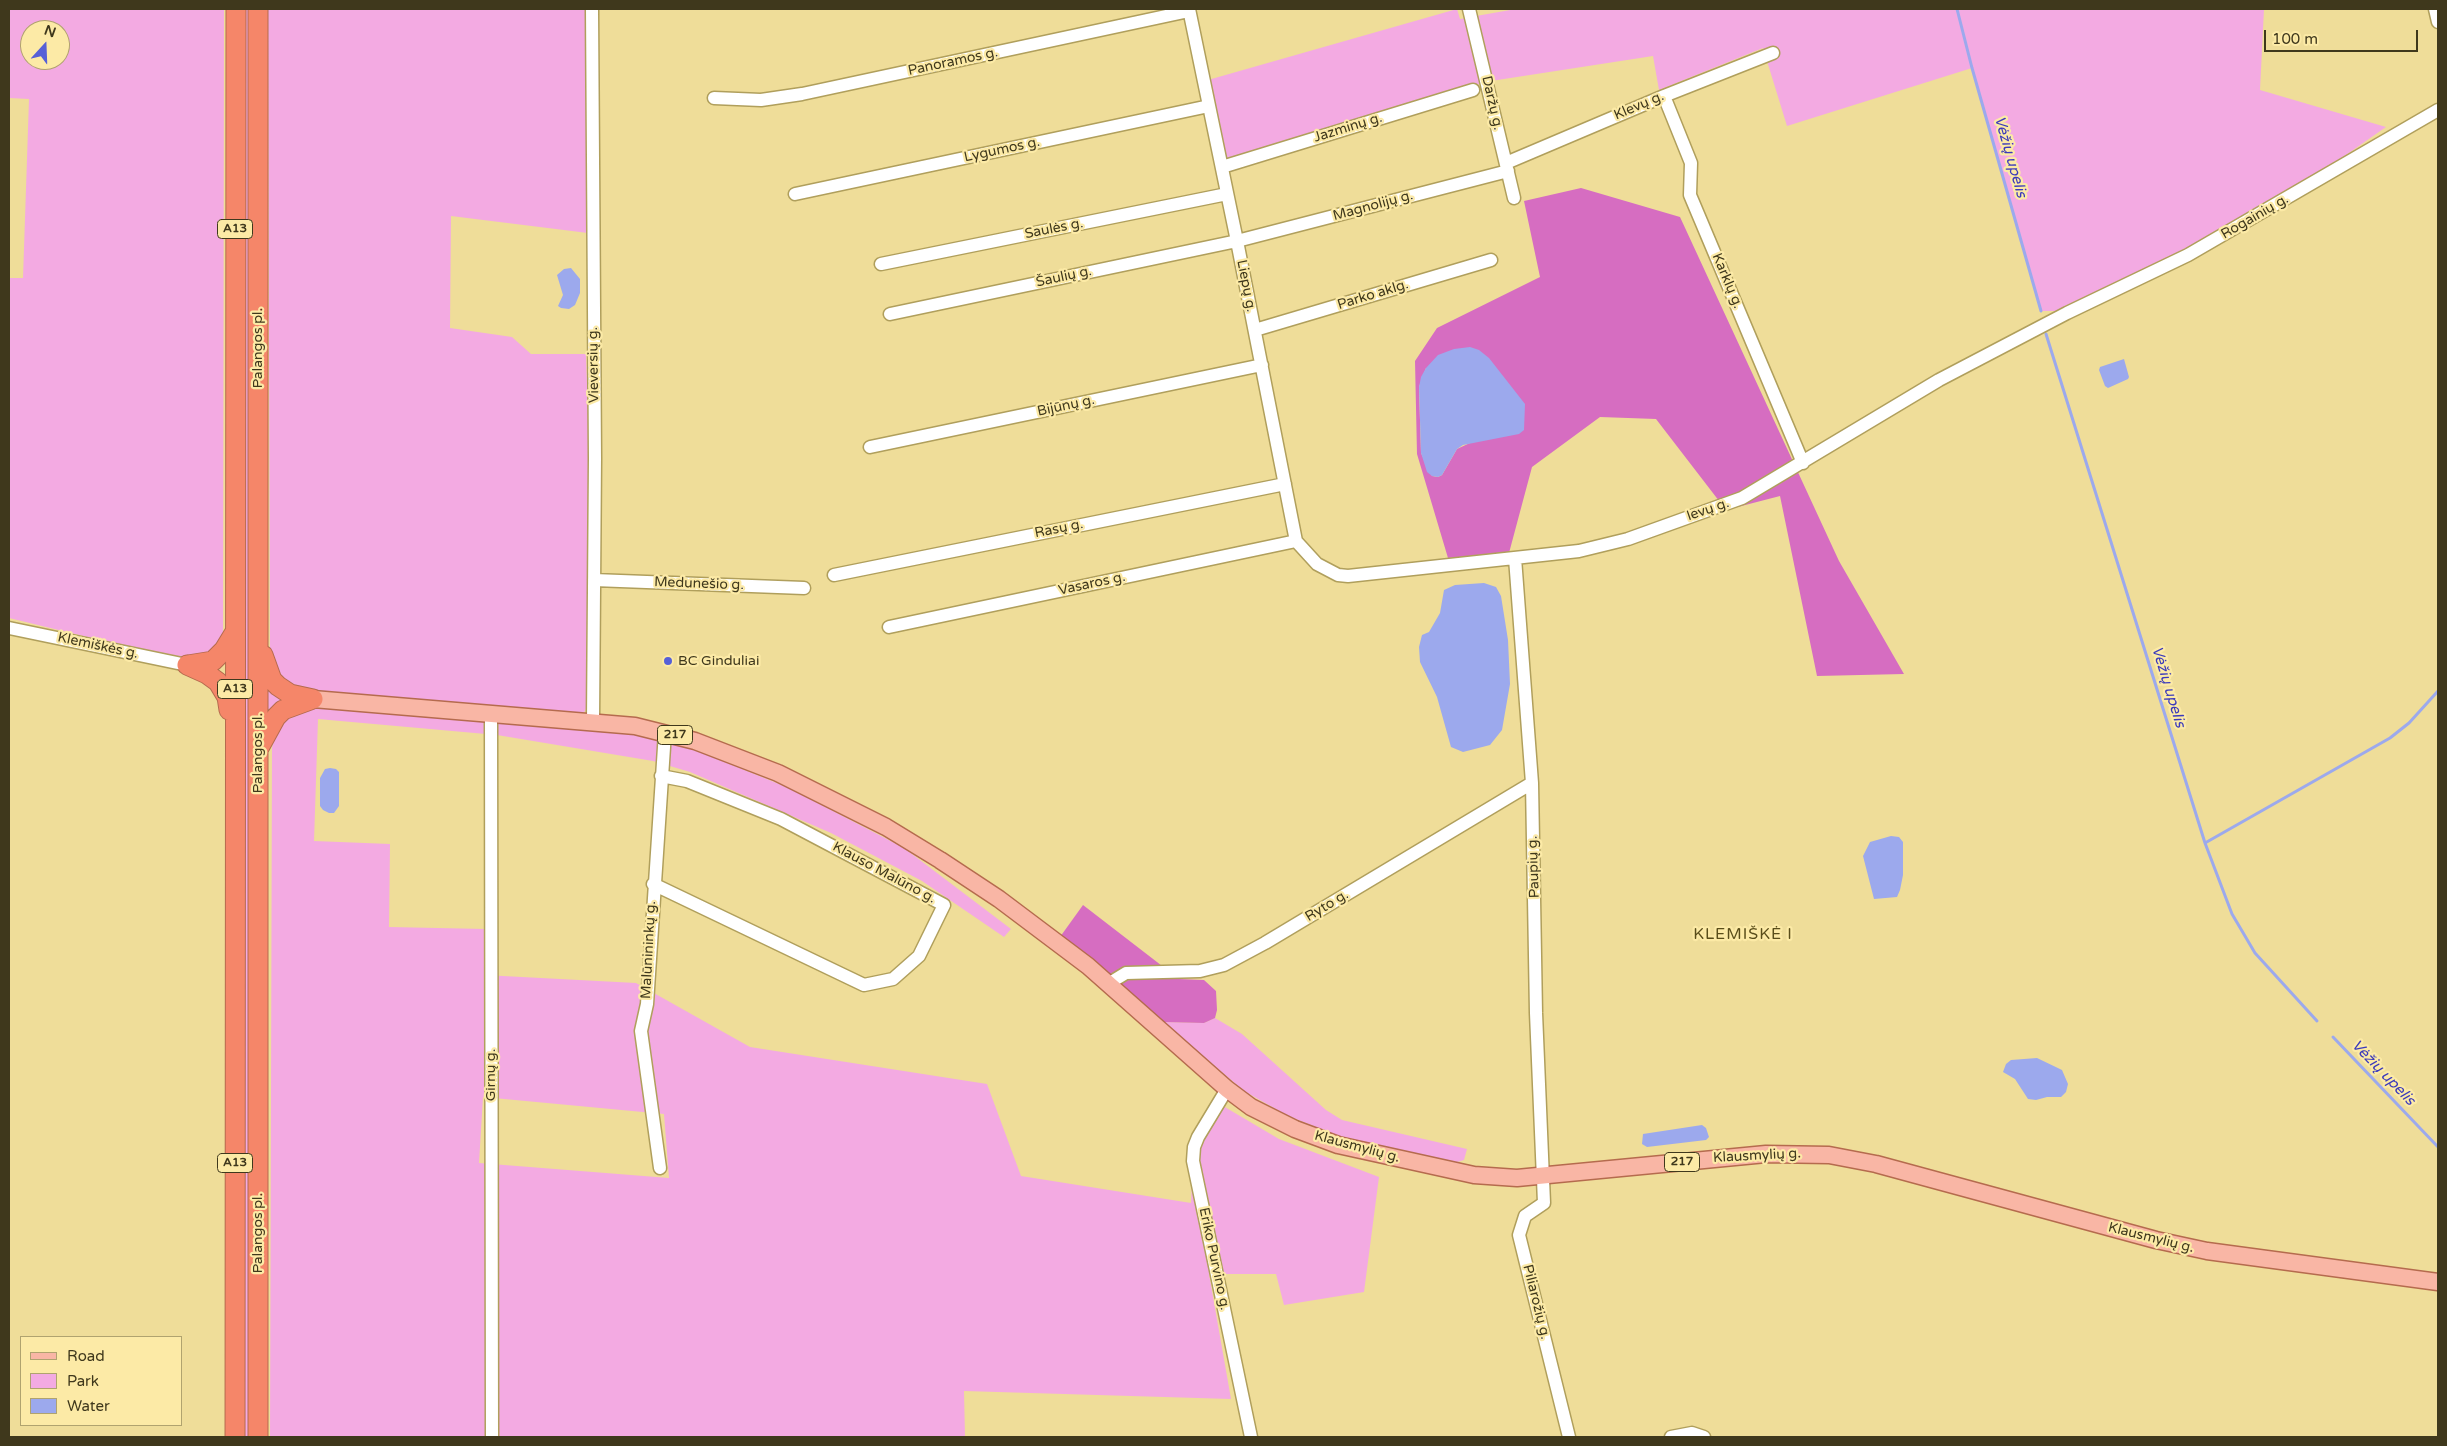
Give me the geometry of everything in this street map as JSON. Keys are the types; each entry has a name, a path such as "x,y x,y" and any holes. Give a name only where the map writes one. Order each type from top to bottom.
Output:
{"highway":[{"name":"Palangos pl.","path":"235,1437 236,9"},
{"name":"Palangos pl.","path":"258,9 258,1437"},
{"path":"187,665 213,661 224,650 235,632"},
{"path":"257,637 272,680 290,694 313,699"},
{"path":"187,665 212,677 223,689 227,697 235,746"},
{"path":"258,749 276,717 283,710 313,699"}],"main road":[{"name":"217","path":"313,699 593,720 665,732"},
{"name":"Klausmylių g.","path":"665,732 726,752 829,798 886,827 999,899 1108,984 1227,1089 1276,1120 1338,1144 1474,1175 1517,1178 1766,1154 1828,1155 1876,1164 2156,1240 2207,1251 2282,1263 2438,1282"}],"street":[{"name":"Vieversių g.","path":"592,9 593,720"},
{"name":"Daržų g.","path":"1469,9 1514,198"},
{"path":"2435,9 2438,22"},
{"name":"Panoramos g.","path":"714,98 761,100 802,94 1189,10"},
{"name":"Liepų g.","path":"1189,10 1296,541"},
{"name":"Klevų g.","path":"1507,167 1664,96 1773,53"},
{"name":"Jazminų g.","path":"1222,167 1473,90"},
{"name":"Karklų g.","path":"1664,96 1691,163 1690,195 1803,463"},
{"name":"Lygumos g.","path":"795,194 1209,106"},
{"name":"Rogainių g.","path":"2067,313 2188,255 2438,110"},
{"name":"Magnolijų g.","path":"1237,241 1507,167"},
{"name":"Saulės g.","path":"881,264 1227,194"},
{"name":"Šaulių g.","path":"890,314 1237,241"},
{"name":"Parko aklg.","path":"1255,330 1491,260"},
{"name":"Ievų g.","path":"1296,541 1312,559 1325,569 1348,576 1579,551 1628,539 1742,498 1939,380 2067,313"},
{"name":"Bijūnų g.","path":"870,447 1262,365"},
{"name":"Rasų g.","path":"834,575 1285,484"},
{"name":"Vasaros g.","path":"889,627 1296,541"},
{"name":"Paupių g.","path":"1515,558 1532,783 1536,1013 1542,1176"},
{"name":"Medunešio g.","path":"594,580 804,588"},
{"name":"Klemiškės g.","path":"9,628 187,665"},
{"name":"Girnų g.","path":"491,713 492,1437"},
{"name":"Malūnininkų g.","path":"660,1168 641,1031 647,1004 653,884 665,732"},
{"name":"Klauso Malūno g.","path":"653,884 864,985 893,979 919,956 944,905 781,819 687,781 661,776"},
{"name":"Ryto g.","path":"1108,984 1126,973 1200,971 1224,965 1273,938 1532,783"},
{"name":"Eriko Purvino g.","path":"1227,1089 1198,1137 1194,1147 1193,1161 1251,1437"},
{"name":"Piliarožių g.","path":"1542,1176 1544,1203 1525,1216 1519,1235 1569,1437"},
{"path":"1671,1437 1692,1433 1704,1437"}],"green space":[{"path":"9,9 224,9 223,642 217,652 191,662 9,618 9,278 23,278 29,99 9,98"},
{"path":"243,9 251,9 249,1437 243,1437"},
{"path":"268,9 585,9 588,233 451,216 450,328 512,337 531,354 586,354 590,474 589,700 582,714 301,690 283,682 270,657"},
{"path":"1457,9 1460,19 1467,18 1483,83 1227,159 1208,80"},
{"path":"1516,9 2264,9 2260,90 2386,127 2323,171 2198,243 2057,311 2041,311 1972,68 1787,126 1763,48 1659,90 1653,56 1491,81 1476,16"},
{"path":"266,687 286,700 267,717"},
{"path":"304,707 617,728 668,739 789,788 904,848 1011,929 1004,937 922,881 831,833 690,772 653,761 497,735 318,719 314,841 390,844 389,927 486,929 484,975 636,983 750,1047 987,1084 1021,1176 1191,1203 1193,1161 1218,1103 1279,1139 1379,1177 1364,1292 1284,1305 1276,1274 1209,1274 1231,1399 964,1391 965,1437 270,1437 272,748 276,728 290,712","holes":["483,1097 664,1114 669,1178 479,1163"]},
{"path":"1215,1018 1242,1034 1326,1110 1342,1120 1467,1149 1464,1160 1454,1163 1339,1136 1288,1116 1244,1091 1163,1022 1204,1023"}],"shaded area":[{"path":"1581,188 1680,217 1839,561 1904,674 1817,676 1780,496 1726,510 1656,419 1600,417 1532,467 1509,553 1448,558 1417,454 1415,361 1437,328 1540,277 1524,201","holes":["1426,368 1472,442 1457,449 1442,475 1438,477 1432,476 1421,453 1419,387"]},
{"path":"1083,905 1179,979 1204,980 1216,991 1217,1010 1215,1018 1204,1023 1163,1022 1060,937"}],"water":[{"path":"571,268 580,279 580,293 575,305 569,309 561,308 558,306 563,295 557,275 564,269"},
{"path":"1470,347 1479,350 1489,358 1525,404 1524,430 1519,434 1463,445 1457,449 1442,475 1438,477 1432,476 1427,472 1421,453 1419,387 1421,377 1426,368 1438,355 1454,349"},
{"path":"2124,359 2128,379 2108,388 2105,386 2099,370 2100,367"},
{"path":"1484,583 1496,587 1501,596 1508,640 1510,684 1502,730 1490,745 1463,752 1451,747 1437,697 1420,662 1419,647 1422,635 1429,632 1440,613 1444,590 1455,585"},
{"path":"325,769 336,769 339,772 339,806 334,813 323,810 320,806 320,778"},
{"path":"1891,836 1899,837 1903,842 1903,875 1900,890 1897,897 1874,899 1863,856 1870,842"},
{"path":"2037,1058 2062,1070 2068,1084 2066,1092 2061,1097 2028,1099 2015,1079 2003,1072 2006,1064 2011,1060"},
{"path":"1702,1125 1706,1128 1709,1137 1706,1140 1647,1147 1642,1144 1643,1134"}],"waterway":[{"name":"Vėžių upelis","path":"1957,9 2041,311"},
{"name":"Vėžių upelis","path":"2046,334 2205,843 2232,914 2255,953 2317,1021"},
{"path":"2205,843 2390,738 2409,723 2438,691"},
{"name":"Vėžių upelis","path":"2333,1037 2438,1147"}],"place":[{"name":"BC Ginduliai","path":"668,661"}],"district":[{"name":"KLEMIŠKĖ I","path":"1743,935"}]}
